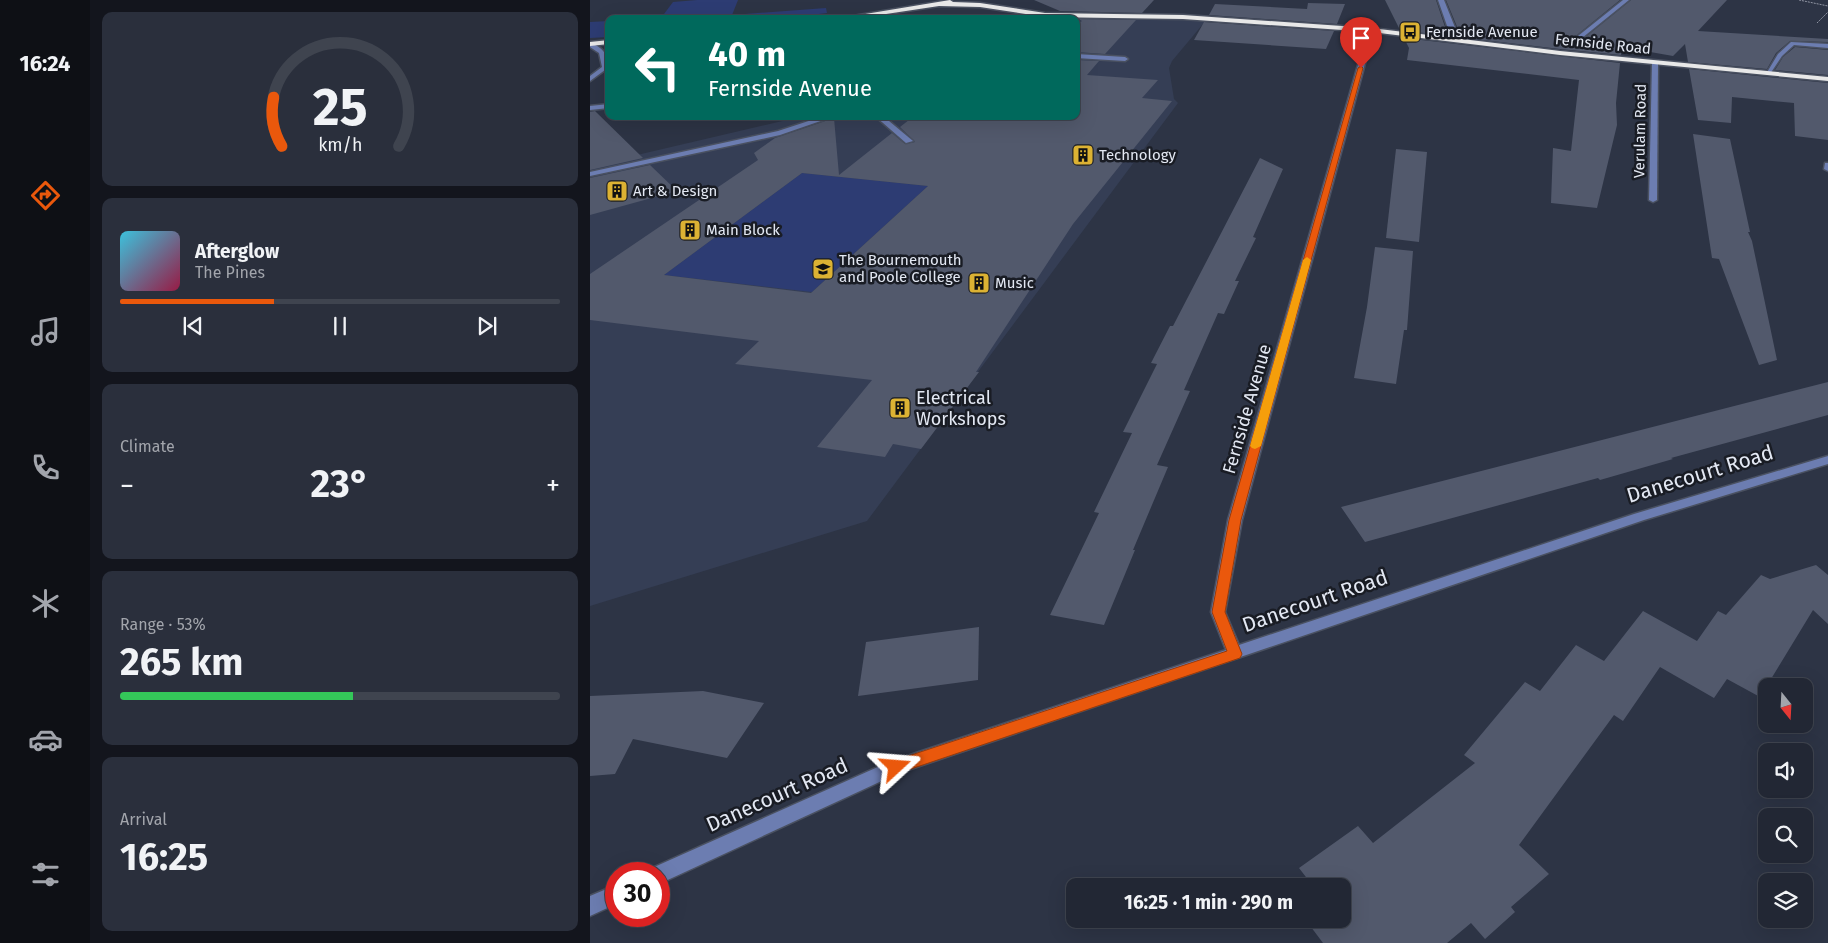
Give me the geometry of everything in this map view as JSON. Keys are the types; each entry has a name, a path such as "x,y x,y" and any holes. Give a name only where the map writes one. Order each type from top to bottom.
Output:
{"highway":[{"path":"866,15 964,0"},
{"name":"Fernside Road","path":"940,4 980,5 1045,15"},
{"name":"Fernside Road","path":"1022,6 1045,15"},
{"name":"Fernside Road","path":"1080,16 1200,18 1371,30 1655,63 1828,79"},
{"path":"590,45 605,43"}],"street":[{"path":"1441,0 1455,40"},
{"path":"1580,37 1626,0"},
{"name":"Fernside Avenue","path":"1235,654 1218,612 1235,520 1371,30"},
{"path":"1768,73 1780,55 1793,43 1828,46"},
{"path":"590,45 597,46 601,50 605,61"},
{"path":"1080,56 1125,59"},
{"name":"Verulam Road","path":"1653,200 1655,63"},
{"path":"590,78 605,67"},
{"path":"590,108 605,106"},
{"path":"590,174 780,133 820,120"},
{"path":"883,120 909,140"},
{"name":"Danecourt Road","path":"670,870 896,767 1639,517 1828,460"},
{"path":"590,906 605,899"}],"path":[{"path":"1799,0 1828,6"},
{"path":"1815,28 1818,20 1828,12"}],"shaded area":[{"path":"738,0 732,15 663,15 673,2"},
{"path":"826,8 827,13 811,15 732,15"},
{"name":"The Bournemouth and Poole College","path":"1080,16 1208,18 1172,61 1169,68 1174,99 1178,103 867,521 590,606 590,166 787,120 1080,120"},
{"path":"605,21 605,37 590,38 590,22"},
{"path":"802,173 928,186 812,292 664,275"}],"building":[{"path":"1034,0 1154,0 1142,13 1060,11"},
{"path":"1385,0 1436,0 1448,36 1400,30"},
{"path":"1446,0 1620,0 1577,35 1578,40 1583,39 1631,0 1727,0 1698,31 1828,39 1828,42 1790,41 1776,53 1767,69 1688,62 1685,44 1673,56 1622,47 1621,55 1560,49 1458,37 1458,29"},
{"path":"1308,3 1345,4 1337,24 1209,15 1215,4 1307,9"},
{"path":"1080,19 1136,20 1105,54 1080,52 1080,22 1082,21"},
{"path":"1204,22 1334,31 1326,49 1194,40"},
{"path":"1404,38 1620,63 1616,103 1617,125 1597,208 1551,203 1553,148 1571,151 1579,80 1407,60 1409,48"},
{"path":"1795,47 1828,50 1828,75 1775,70 1783,57"},
{"path":"1080,60 1099,61 1087,75 1158,80 1142,98 1172,101 1073,224 976,372 979,372 921,449 893,444 885,457 817,447 872,380 735,364 759,341 590,320 590,274 758,160 754,153 775,138 828,120 834,120 839,175 892,133 905,144 915,142 900,127 909,120 1080,120","holes":["802,173 928,186 811,293 664,275"]},
{"path":"1689,69 1828,83 1828,140 1795,136 1794,103 1732,97 1731,123 1698,120"},
{"path":"595,111 643,158 590,170 590,112"},
{"path":"1693,134 1730,139 1750,232 1748,232 1752,241 1777,360 1759,365 1719,259 1712,258"},
{"path":"1396,149 1427,152 1419,242 1386,238"},
{"path":"1260,158 1283,169 1253,237 1256,238 1235,281 1239,281 1224,314 1218,313 1184,390 1190,391 1157,465 1168,467 1104,625 1050,615 1099,513 1094,512 1132,433 1123,432 1157,364 1151,363 1170,326 1173,326"},
{"name":"Art & Design","path":"650,165 677,191 590,215 590,178"},
{"path":"1375,247 1413,251 1407,330 1404,330 1396,384 1354,378 1367,307"},
{"path":"1828,382 1828,415 1671,458 1673,459 1600,480 1598,478 1365,542 1341,507"},
{"path":"1816,565 1828,575 1828,624 1813,610 1772,678 1758,678 1758,696 1727,679 1714,698 1660,667 1623,721 1614,715 1519,845 1549,874 1511,907 1515,912 1485,939 1471,923 1447,943 1323,943 1312,928 1351,928 1351,878 1307,878 1299,868 1358,826 1373,843 1475,763 1464,755 1525,682 1540,691 1576,645 1604,661 1643,611 1697,641 1718,611 1726,615 1761,575 1770,579"},
{"path":"979,627 978,680 858,696 866,642"},
{"path":"703,691 764,703 727,758 633,739 615,774 590,776 590,696"}],"slow traffic":[{"path":"1255,446 1307,260"}],"place":[{"name":"Fernside Avenue","path":"1410,32"},
{"name":"Technology","path":"1083,155"},
{"name":"Art & Design","path":"617,191"},
{"name":"Main Block","path":"690,230"},
{"name":"The Bournemouth and Poole College","path":"823,269"},
{"name":"Music","path":"979,283"},
{"name":"Electrical Workshops","path":"900,408"}],"route":[{"path":"896,767 1235,654 1218,612 1235,520 1361,68"}]}
